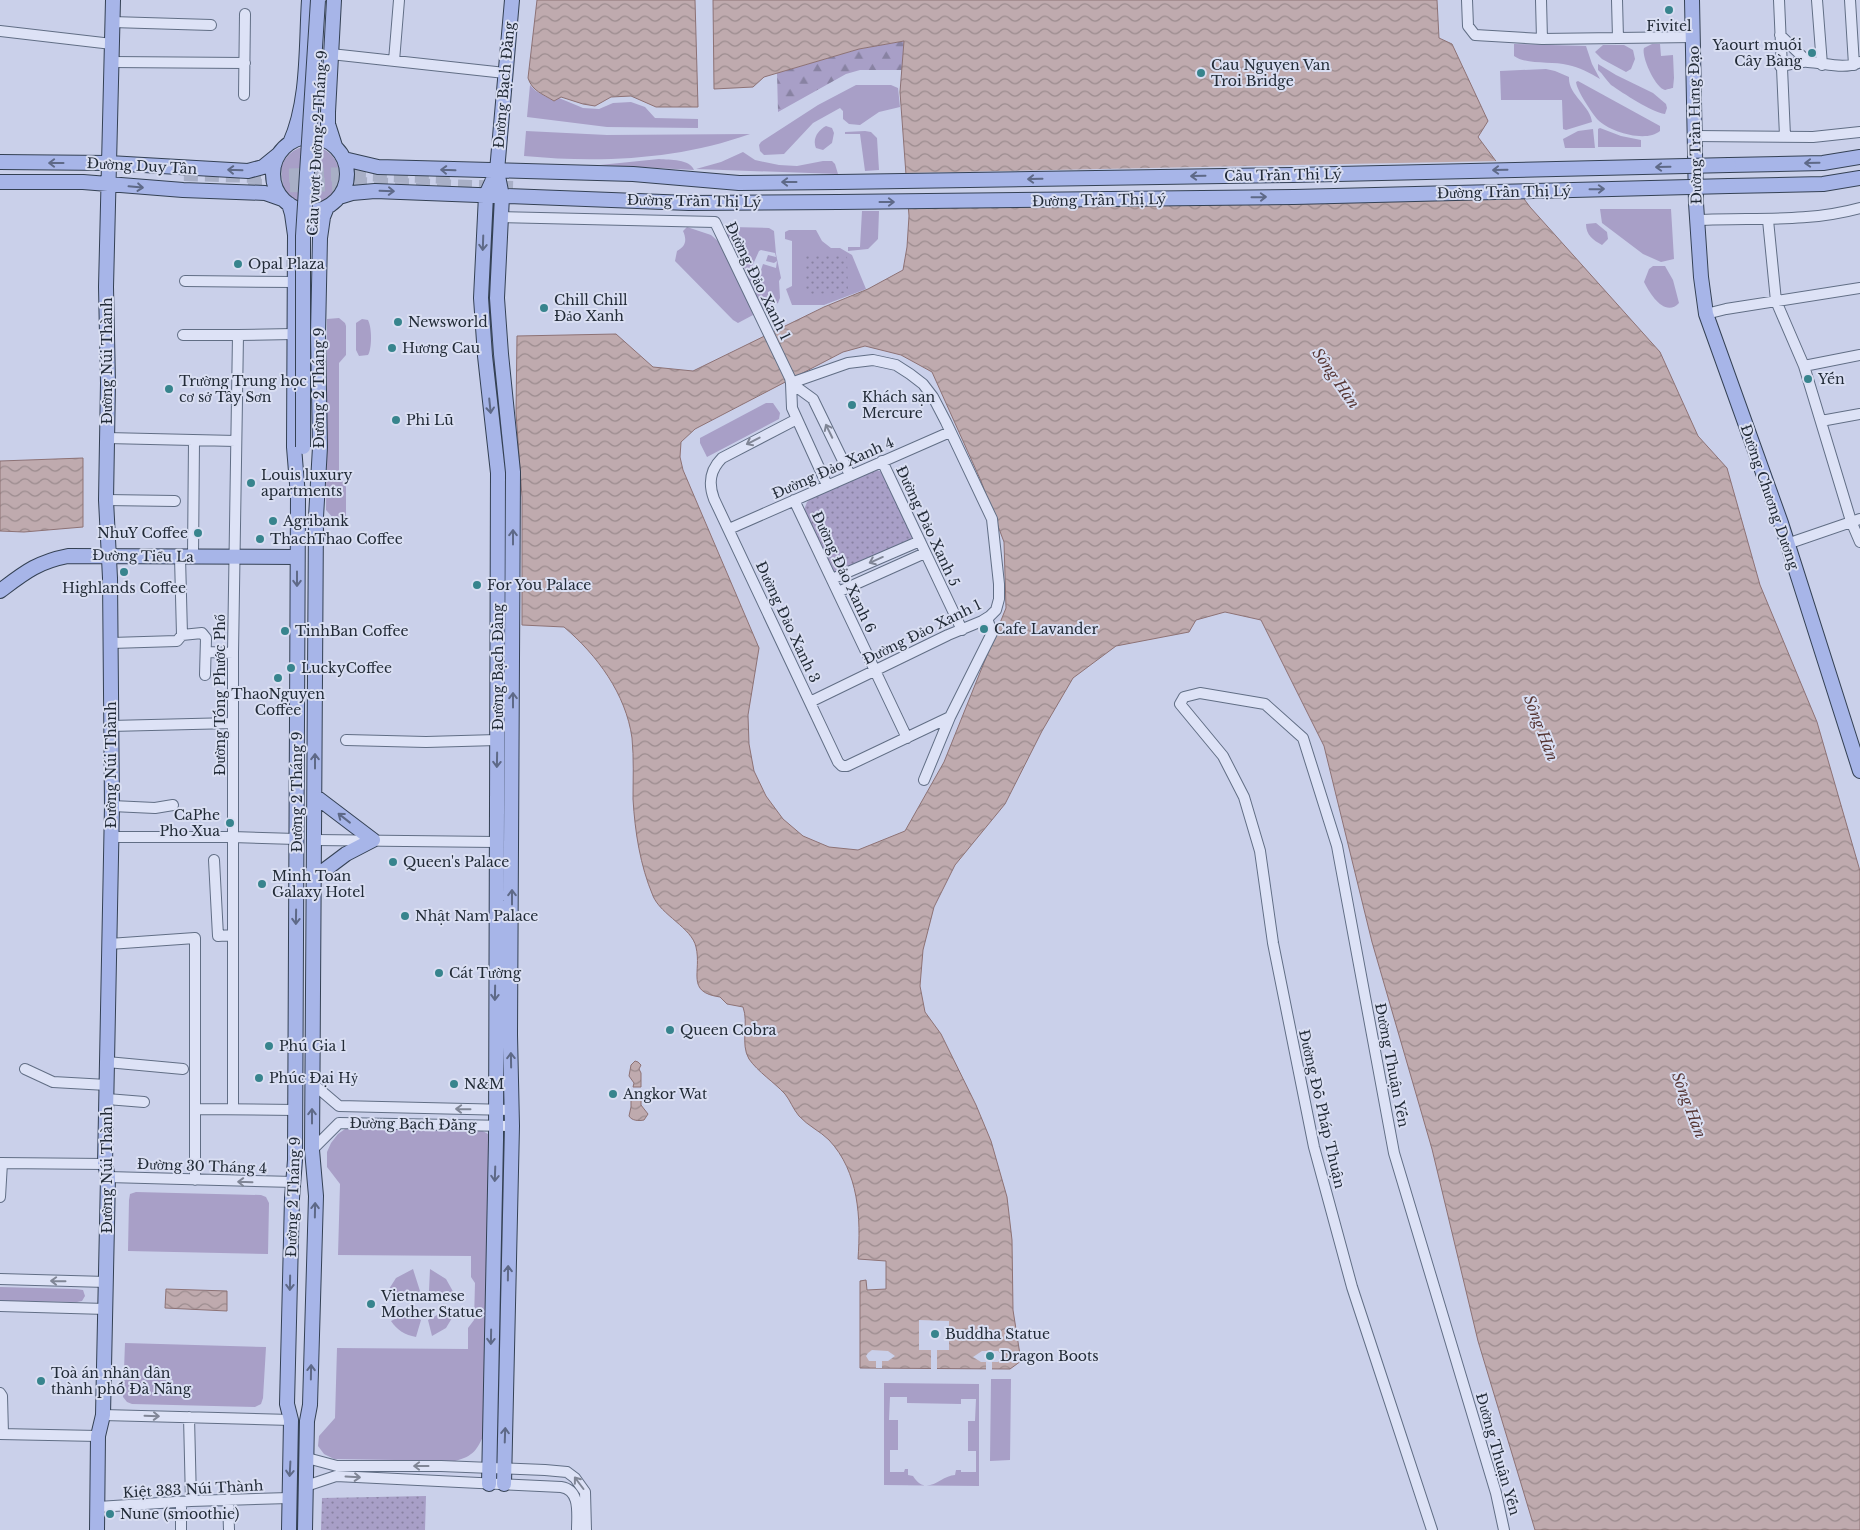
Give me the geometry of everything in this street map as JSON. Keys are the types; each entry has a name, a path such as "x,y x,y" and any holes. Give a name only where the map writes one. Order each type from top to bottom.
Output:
{"main road":[{"name":"Đường Núi Thành","path":"97,1530 98,1436 104,1415 107,1062 112,806 110,578 106,500 108,163 113,0"},
{"path":"290,143 296,128 303,99 309,0"},
{"name":"Cầu vượt Đường 2 Tháng 9","path":"317,496 307,447 303,236 318,0"},
{"name":"Cầu vượt Đường 2 Tháng 9","path":"298,496 307,447 312,237 326,0"},
{"path":"334,0 328,124 334,146"},
{"name":"Đường Bạch Đằng","path":"512,0 497,171 509,188 500,218 497,298 513,472 514,639 510,1035 512,1126"},
{"name":"Đường Trần Hưng Đạo","path":"1692,0 1698,220"},
{"path":"304,137 328,141 334,146 344,159 346,166 346,182 339,197 327,207 319,210 303,210 285,201 274,185 275,161 278,154 290,143 304,137"},
{"name":"Đường Duy Tân","path":"0,162 108,163 198,169 256,170 269,164 278,154"},
{"name":"Cầu Trần Thị Lý","path":"838,182 1729,166 1823,163 1860,157"},
{"name":"Đường Trần Thị Lý","path":"344,159 378,167 418,169 633,174 739,183 838,182"},
{"path":"198,169 198,191"},
{"path":"418,169 418,192"},
{"path":"486,195 497,171"},
{"name":"Đường Trần Thị Lý","path":"509,188 690,194 742,202 838,202 1294,197 1823,184 1860,178"},
{"name":"Đường Duy Tân","path":"0,182 83,182 198,191 265,193 285,201"},
{"path":"339,197 363,191 486,195 509,188 690,186 739,183"},
{"name":"Đường Bạch Đằng","path":"486,195 481,298 498,473 496,1126"},
{"name":"Đường 2 Tháng 9","path":"285,201 292,214 295,235 293,334 294,447 298,496 296,1110 287,1404 291,1420 289,1530"},
{"name":"Đường 2 Tháng 9","path":"306,1530 307,1421 310,1405 316,1196 312,1150 312,1084 317,496 320,447 318,334 320,238 323,217 327,207"},
{"name":"Đường Chương Dương","path":"1698,220 1701,277 1706,314 1787,544 1859,764"},
{"path":"482,313 498,313"},
{"path":"498,473 513,472"},
{"name":"Đường Tiểu La","path":"0,591 36,565 52,559 80,555 297,557"},
{"path":"498,639 514,639"},
{"path":"497,740 513,740"},
{"path":"314,878 346,854 373,840 315,796"},
{"path":"496,842 512,838"},
{"path":"296,839 315,840"},
{"path":"496,943 512,943"},
{"path":"495,1035 510,1035"},
{"path":"489,1484 496,1126"},
{"path":"504,1484 512,1126"},
{"path":"294,1182 314,1182"},
{"path":"493,1238 508,1238"},
{"path":"491,1374 506,1374"},
{"path":"291,1420 307,1421"}],"street":[{"path":"394,61 398,0"},
{"path":"1467,0 1468,26 1475,35 1542,39 1693,37"},
{"path":"1541,0 1542,39"},
{"path":"1617,0 1618,38"},
{"path":"1779,0 1780,66 1785,136"},
{"path":"1817,0 1822,65"},
{"path":"1780,66 1807,62 1822,65 1857,64 1850,0"},
{"path":"244,95 245,14"},
{"path":"112,22 211,25"},
{"path":"0,31 112,44"},
{"path":"1780,35 1807,62"},
{"path":"331,54 505,73"},
{"path":"111,62 245,63"},
{"path":"1695,136 1812,137 1860,132"},
{"path":"1698,220 1768,220 1821,216 1860,208"},
{"name":"Đường Đảo Xanh 1","path":"500,218 715,222 791,380 792,408 827,486"},
{"path":"1768,220 1776,301 1804,366 1856,520 1860,542"},
{"path":"185,281 294,282"},
{"path":"1706,314 1726,309 1860,288"},
{"path":"183,335 293,334"},
{"name":"Đường Tống Phước Phổ","path":"232,1109 233,653 238,336"},
{"path":"1804,366 1860,355"},
{"name":"Đường Đảo Xanh 1","path":"791,380 856,361 872,360 889,363 910,374 928,390 989,511 994,528 999,584 999,598 996,610 987,618 810,702"},
{"name":"Đường Đảo Xanh 1","path":"791,380 813,398 850,475"},
{"path":"1821,421 1860,414"},
{"name":"Đường Đảo Xanh 3","path":"797,419 722,458 715,464 710,483 712,492 838,762 842,766 854,763 950,717"},
{"name":"Đường Đảo Xanh 4","path":"729,529 950,432"},
{"path":"107,438 236,441"},
{"path":"111,643 177,641 182,635 194,441"},
{"name":"Đường Đảo Xanh 5","path":"882,461 962,630"},
{"path":"106,500 175,500"},
{"name":"Đường Đảo Xanh 6","path":"794,500 907,738"},
{"path":"1787,544 1856,520"},
{"path":"832,579 920,541"},
{"path":"838,592 925,553"},
{"path":"924,780 950,717 992,633 987,618"},
{"path":"182,635 202,633 205,635 205,675"},
{"path":"206,652 233,653"},
{"name":"Đường Thuận Yến","path":"1180,704 1184,698 1200,692 1265,704 1302,738 1337,846 1394,1153 1496,1493 1504,1530"},
{"name":"Đường Đỗ Pháp Thuận","path":"1180,704 1223,756 1244,797 1260,851 1274,943 1302,1094 1314,1147 1352,1287 1432,1530"},
{"path":"110,726 233,723"},
{"path":"346,740 426,742 497,740"},
{"path":"112,806 155,808 173,805"},
{"path":"111,837 296,839"},
{"path":"315,840 496,842"},
{"path":"214,860 218,936 233,935"},
{"path":"109,944 195,938 195,1180"},
{"path":"107,1062 183,1069"},
{"path":"25,1069 53,1082 107,1085"},
{"name":"Đường Bạch Đằng","path":"312,1084 339,1106 512,1110"},
{"path":"107,1099 144,1102"},
{"path":"195,1109 296,1110"},
{"path":"433,1109 433,1124"},
{"name":"Đường Bạch Đằng","path":"312,1150 339,1123 512,1126"},
{"path":"0,1197 1,1163"},
{"name":"Đường 30 Tháng 4","path":"1,1163 107,1170 195,1180 294,1182"},
{"path":"0,1280 106,1282"},
{"path":"0,1306 106,1309"},
{"path":"0,1393 2,1396 1,1434 98,1436"},
{"path":"104,1415 291,1420"},
{"path":"181,1530 186,1501 189,1417"},
{"path":"306,1458 337,1466 504,1468 567,1472 575,1478 585,1492 586,1530"},
{"path":"306,1486 336,1476 566,1488 572,1492 577,1501 577,1530"},
{"name":"Kiệt 383 Núi Thành","path":"98,1507 228,1499 289,1498"},
{"path":"228,1499 229,1530"}],"green space":[{"path":"904,41 903,70 860,70 846,74 778,112 777,73 859,49"},
{"path":"1514,44 1586,46 1592,64 1600,79 1572,66 1519,59 1514,56"},
{"path":"1652,44 1660,44 1661,56 1673,55 1673,88 1665,90 1661,88 1653,78 1644,52 1644,48"},
{"path":"1603,45 1624,45 1633,50 1635,59 1631,69 1626,72 1602,59 1595,52"},
{"path":"1598,64 1653,93 1666,104 1665,114 1645,106 1611,85 1598,70"},
{"path":"1546,69 1569,77 1572,89 1588,111 1592,122 1566,130 1563,129 1562,100 1501,100 1500,71"},
{"path":"1578,81 1660,126 1660,131 1646,136 1637,136 1619,132 1604,124 1595,117 1582,96 1577,86 1576,82"},
{"path":"530,85 536,91 554,101 559,98 583,108 599,109 613,103 631,102 645,107 655,118 698,119 698,128 607,127 527,117"},
{"path":"856,85 891,85 898,88 900,107 879,112 860,125 849,124 843,119 843,111 840,108 813,123 784,154 764,155 760,151 759,145 761,142 818,105"},
{"path":"826,126 832,128 834,133 832,143 823,150 816,148 815,138 818,132"},
{"path":"1600,128 1621,136 1641,140 1641,147 1598,147 1598,129"},
{"path":"1593,129 1595,148 1565,148 1563,139 1578,131"},
{"path":"526,131 607,135 750,134 722,143 666,154 610,159 581,159 524,156"},
{"path":"845,132 871,132 877,138 879,170 865,171 860,134 845,134"},
{"path":"310,146 327,151 335,159 340,176 335,193 327,201 310,206 293,201 285,193 280,176 285,159 293,151"},
{"path":"743,152 755,160 779,165 797,166 832,161 838,174 696,169 721,162"},
{"path":"659,159 684,162 692,166 694,170 600,165"},
{"path":"1600,209 1671,209 1674,259 1661,262 1643,254 1602,223"},
{"path":"862,211 879,211 878,239 868,249 848,251 848,247 860,247"},
{"path":"1596,223 1607,232 1608,239 1602,245 1593,239 1587,231 1586,224"},
{"path":"687,227 711,235 719,242 753,315 738,323 733,320 675,261 677,251 685,242 683,231"},
{"path":"732,227 769,228 774,231 781,278 779,281 780,298 778,303 764,310 760,306 743,265 726,236","holes":["759,251 775,253 776,257 768,255 766,261 774,263 777,261 776,268 763,264 760,273 752,273 751,269"]},
{"path":"789,230 816,230 822,241 831,248 840,248 852,255 866,289 824,305 792,305 786,289 792,286 792,241 785,239 785,232"},
{"path":"847,255 848,293 806,294 805,256"},
{"path":"1653,266 1665,266 1673,280 1679,303 1674,307 1668,308 1659,303 1644,282 1649,269"},
{"path":"339,318 346,326 346,355 339,363 339,476 346,487 346,520 333,518 326,510 327,319"},
{"path":"362,319 368,320 371,343 368,355 359,356 356,350 356,323"},
{"path":"766,403 773,403 780,413 779,419 707,457 700,443 700,438"},
{"path":"877,470 882,472 914,536 909,545 836,573 832,569 804,510 807,502"},
{"path":"345,1129 481,1130 488,1134 491,1143 485,1309 485,1432 480,1443 467,1457 455,1461 334,1459 324,1454 318,1446 319,1436 335,1418 337,1348 468,1349 468,1328 474,1320 475,1283 471,1277 471,1256 338,1255 340,1184 327,1167 327,1152 338,1134"},
{"path":"136,1192 261,1195 266,1197 269,1203 268,1254 128,1251 129,1200 130,1194"},
{"path":"413,1269 420,1291 413,1296 411,1301 389,1289 396,1278"},
{"path":"430,1269 446,1279 455,1295 440,1301 434,1293 429,1291"},
{"path":"0,1287 76,1289 83,1290 85,1296 82,1301 77,1302 0,1301"},
{"path":"440,1310 455,1313 446,1328 432,1336 428,1320 437,1315"},
{"path":"411,1311 421,1320 416,1337 402,1332 391,1321"},
{"path":"125,1343 266,1347 261,1404 255,1407 132,1404 127,1402 123,1397"},
{"path":"991,1379 1011,1379 1010,1460 990,1461"},
{"path":"884,1383 979,1384 979,1486 884,1485","holes":["890,1397 907,1397 907,1403 961,1404 961,1399 976,1399 975,1421 968,1421 968,1451 976,1451 976,1472 956,1470 955,1475 929,1485 924,1485 913,1476 908,1475 908,1469 905,1469 904,1472 890,1472 890,1450 898,1450 898,1420 889,1420"]},
{"path":"297,1449 299,1449 298,1530 296,1530"},
{"path":"426,1496 425,1530 321,1530 322,1498"}],"water":[{"path":"537,0 695,0 698,107 656,107 631,96 611,97 595,106 561,97 554,101 538,92 528,78"},
{"name":"Sông Hàn","path":"713,0 1437,0 1439,38 1452,44 1488,121 1478,137 1530,207 1660,352 1698,436 1727,468 1760,585 1817,722 1860,871 1860,1530 1535,1530 1478,1341 1432,1149 1372,942 1324,746 1261,620 1225,612 1196,620 1189,632 1116,646 1073,678 1042,731 1005,804 955,865 934,907 923,950 920,986 925,1012 941,1034 976,1105 991,1141 1007,1197 1012,1240 1013,1310 1021,1361 1010,1369 860,1368 860,1281 866,1280 867,1290 886,1289 886,1261 858,1259 858,1212 856,1196 847,1166 829,1140 799,1116 785,1094 749,1059 745,1047 745,1013 743,1007 727,1004 720,997 702,991 697,980 697,956 693,940 657,903 653,896 641,860 635,824 633,746 629,722 617,691 608,676 588,650 564,627 522,625 522,497 516,413 517,336 616,334 653,367 693,371 824,307 868,289 903,270 909,216 900,92 904,41 859,49 764,77 753,87 714,89","holes":["865,346 901,355 932,372 981,481 1004,542 1006,608 944,762 905,831 858,850 829,847 803,836 783,819 766,796 754,771 749,744 748,715 759,648 683,470 680,457 681,442 695,429 843,352"]},
{"path":"83,458 83,527 24,532 0,531 0,461"},
{"path":"635,1061 641,1065 639,1069 641,1073 641,1087 633,1087 634,1083 629,1076 631,1065"},
{"path":"631,1095 641,1096 641,1105 648,1114 644,1120 630,1118"},
{"path":"166,1289 227,1291 227,1311 165,1308"}],"pier":[{"path":"1499,161 1528,199 906,208 903,173"},
{"path":"919,1320 949,1321 949,1350 937,1350 937,1369 931,1369 931,1350 919,1350"},
{"path":"872,1350 888,1351 895,1356 888,1361 882,1361 882,1368 876,1368 876,1361 869,1361 866,1356"},
{"name":"Dragon Boots","path":"982,1351 998,1351 1001,1354 998,1362 992,1362 992,1370 986,1370 986,1362 981,1362 973,1357"}],"tunnel":[{"path":"184,174 257,176 360,174 450,177"},
{"path":"248,186 360,184 513,188"}],"place":[{"name":"Fivitel","path":"1669,10"},
{"name":"Yaourt muối Cây Bàng","path":"1812,53"},
{"name":"Cau Nguyen Van Troi Bridge","path":"1201,73"},
{"name":"Opal Plaza","path":"238,264"},
{"name":"Chill Chill Đảo Xanh","path":"544,308"},
{"name":"Newsworld","path":"398,322"},
{"name":"Hương Cau","path":"392,348"},
{"name":"Yến","path":"1808,379"},
{"name":"Trường Trung học cơ sở Tây Sơn","path":"169,389"},
{"name":"Khách sạn Mercure","path":"852,405"},
{"name":"Phi Lũ","path":"396,420"},
{"name":"Louis luxury apartments","path":"251,483"},
{"name":"Agribank","path":"273,521"},
{"name":"NhuY Coffee","path":"198,533"},
{"name":"ThachThao Coffee","path":"260,539"},
{"name":"Highlands Coffee","path":"124,572"},
{"name":"For You Palace","path":"477,585"},
{"name":"Cafe Lavander","path":"984,629"},
{"name":"TinhBan Coffee","path":"285,631"},
{"name":"LuckyCoffee","path":"291,668"},
{"name":"ThaoNguyen Coffee","path":"278,678"},
{"name":"CaPhe Pho Xua","path":"230,823"},
{"name":"Queen's Palace","path":"393,862"},
{"name":"Minh Toan Galaxy Hotel","path":"262,884"},
{"name":"Nhật Nam Palace","path":"405,916"},
{"name":"Cát Tường","path":"439,973"},
{"name":"Queen Cobra","path":"670,1030"},
{"name":"Phú Gia 1","path":"269,1046"},
{"name":"Phúc Đại Hỷ","path":"259,1078"},
{"name":"N&M","path":"454,1084"},
{"name":"Angkor Wat","path":"613,1094"},
{"name":"Vietnamese Mother Statue","path":"371,1304"},
{"name":"Buddha Statue","path":"935,1334"},
{"name":"Dragon Boots","path":"990,1356"},
{"name":"Toà án nhân dân thành phố Đà Nẵng","path":"41,1381"},
{"name":"Nune (smoothie)","path":"110,1514"}]}
